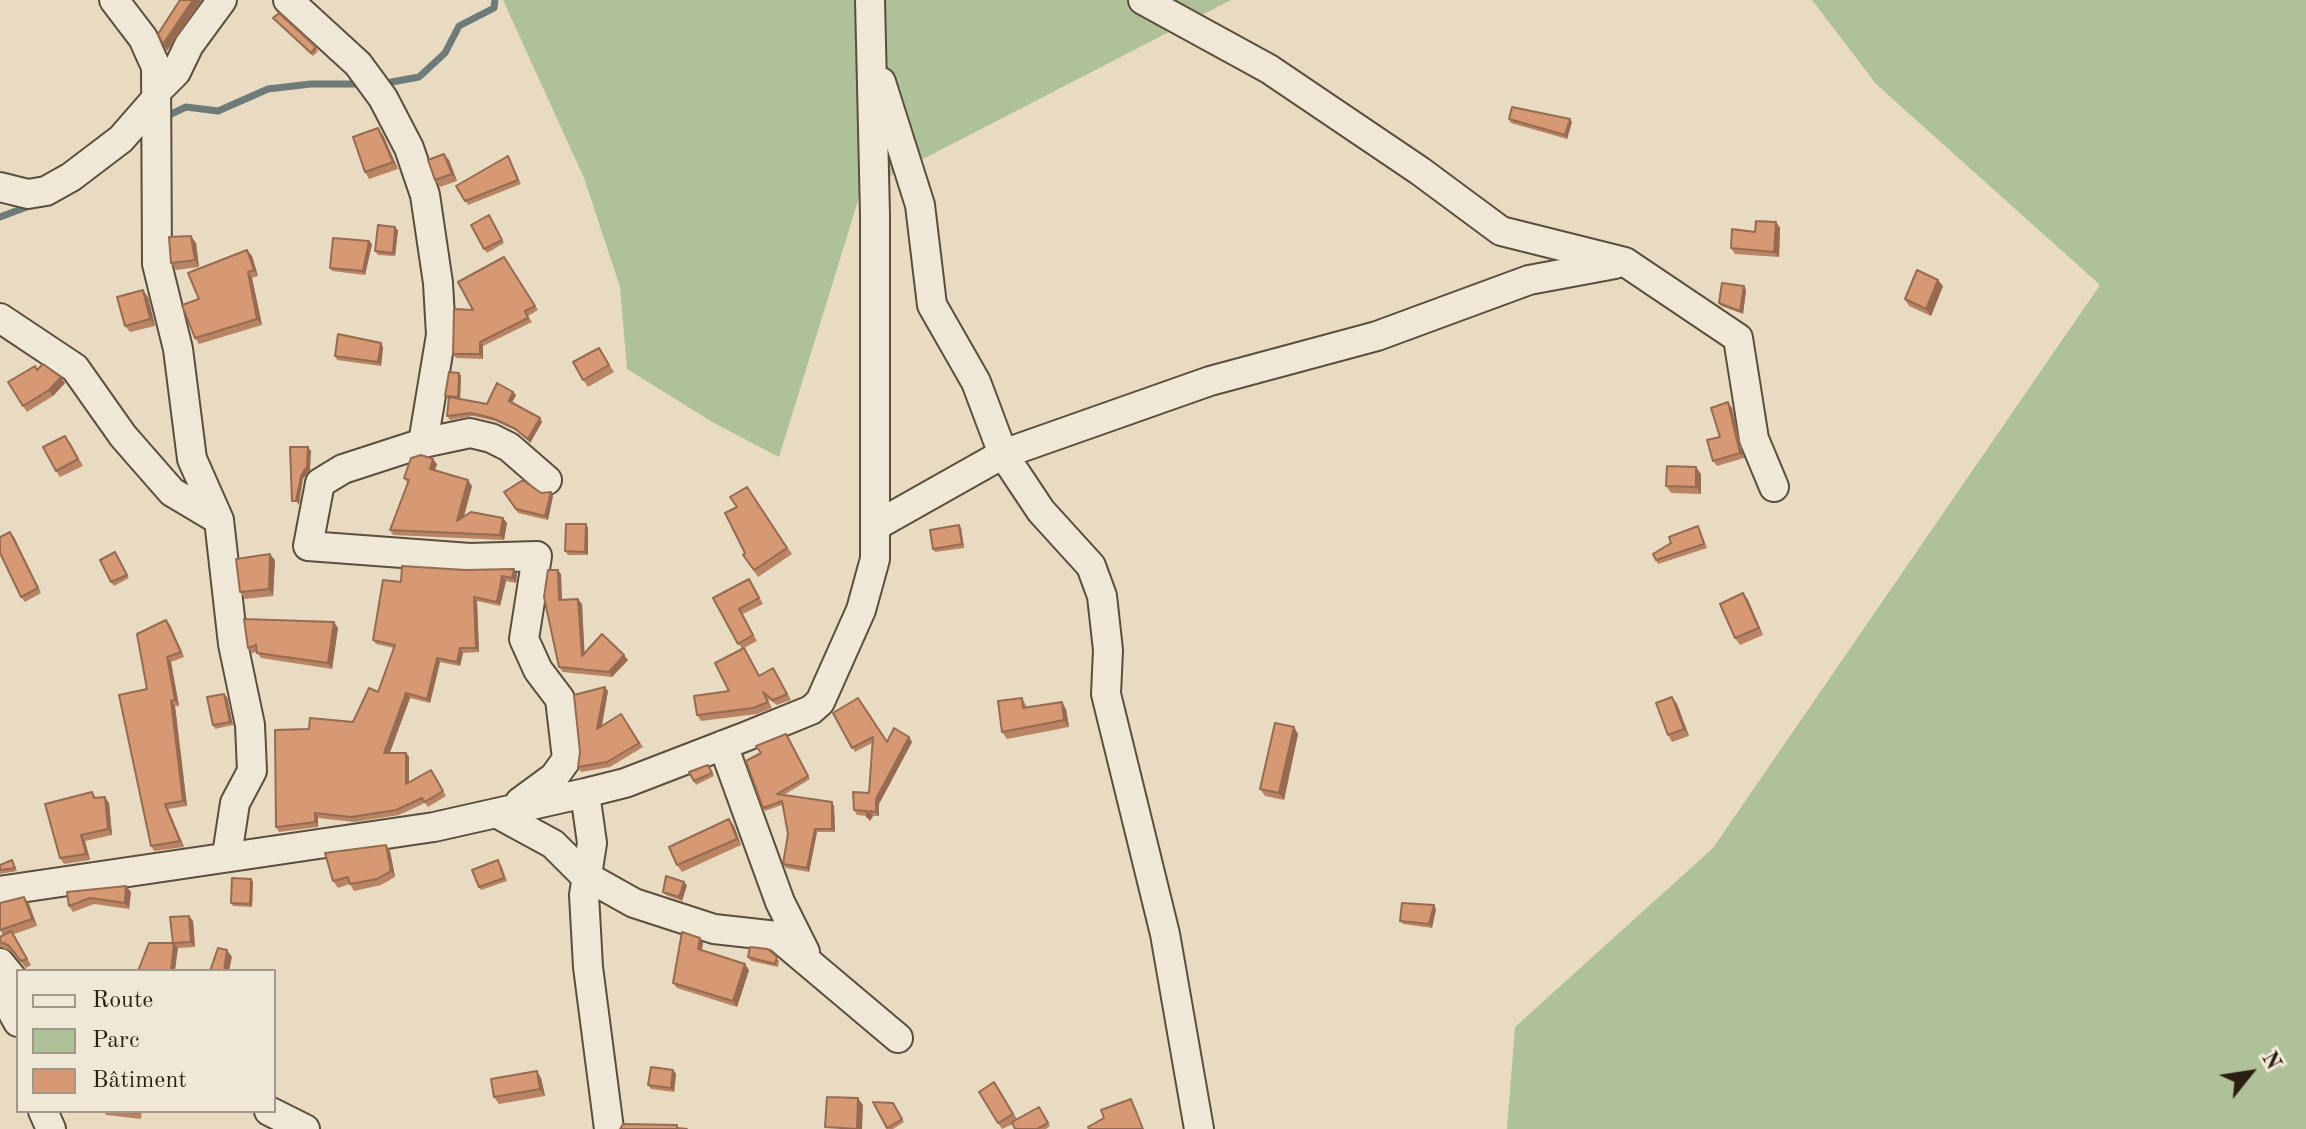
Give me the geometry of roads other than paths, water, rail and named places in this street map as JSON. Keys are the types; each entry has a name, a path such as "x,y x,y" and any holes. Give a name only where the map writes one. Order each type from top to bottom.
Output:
{"street":[{"path":"114,0 143,38 156,67 157,264 178,349 192,459 219,520 233,644 250,725 252,771 235,803 227,855"},
{"path":"0,187 28,194 46,191 71,177 121,139 176,72 189,45 222,0"},
{"path":"288,0 358,64 383,98 409,148 425,195 438,283 441,335 423,443"},
{"path":"0,891 227,855 434,827 585,793 625,783 811,710 820,702 868,589 875,559 870,0"},
{"path":"1143,0 1269,69 1420,171 1501,231 1625,262 1738,338 1754,439 1774,487"},
{"path":"871,50 920,205 932,305 976,382 1003,454 1041,511 1091,566 1102,596 1108,650 1106,694 1165,934 1199,1129"},
{"path":"877,525 1003,454 1210,381 1377,336 1529,280 1625,262"},
{"path":"0,318 75,368 123,436 172,492 219,520"},
{"path":"496,813 526,800 554,777 567,759 560,699 538,670 524,639 537,556 470,558 308,546 320,483 343,469 423,443 470,433 491,438 509,447 547,480"},
{"path":"723,745 780,902 802,949 834,987"},
{"path":"585,793 592,843 584,895 588,967 609,1129"},
{"path":"496,813 553,844 588,877 634,903 714,929 777,936 898,1038"},
{"path":"0,963 16,983"},
{"path":"0,989 16,1018"},
{"path":"273,1113 305,1129"}],"waterway":[{"path":"381,84 419,77 445,53 459,26 494,8 495,0"},
{"path":"165,117 186,107 218,111 268,89 311,84 365,84"},
{"path":"0,217 32,205"}]}
